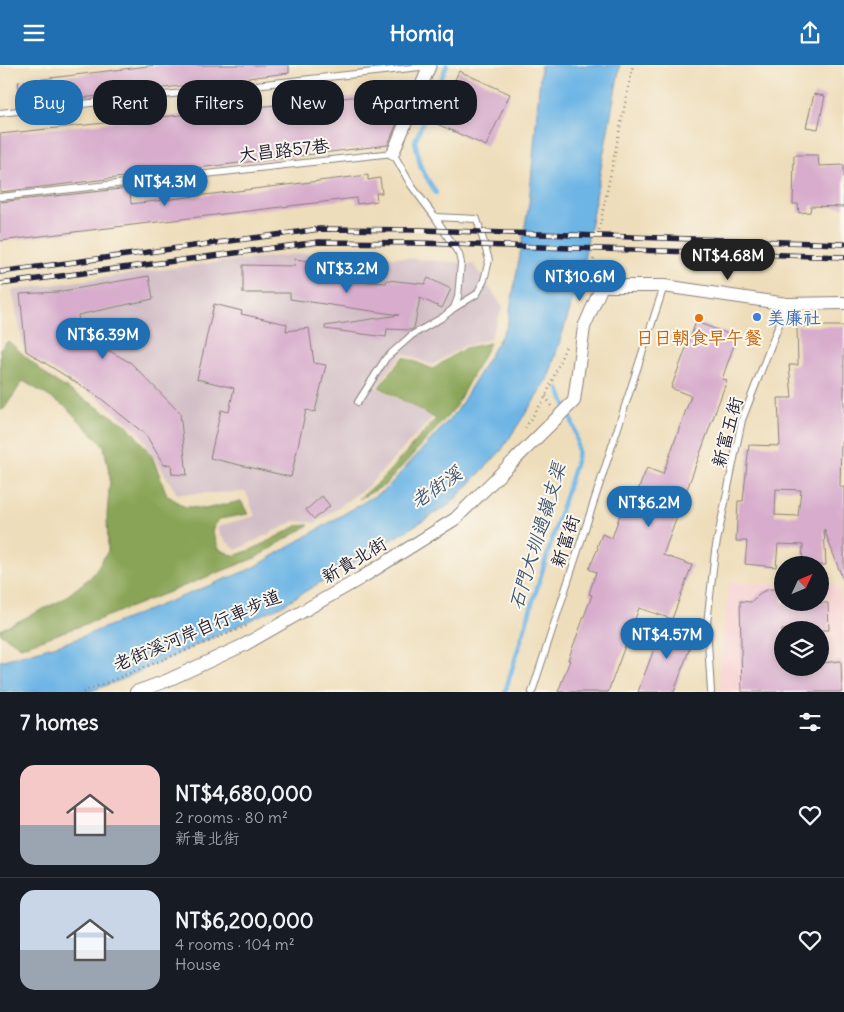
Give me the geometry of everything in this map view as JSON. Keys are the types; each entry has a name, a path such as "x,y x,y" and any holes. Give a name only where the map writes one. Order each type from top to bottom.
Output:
{"street":[{"path":"393,153 429,66"},
{"name":"新貴北街","path":"136,692 166,681 244,645 361,578 454,519 574,401 584,327 602,286 664,286"},
{"path":"664,286 787,304 844,303"}],"lane":[{"path":"0,113 429,66"},
{"path":"393,153 410,185 459,253 461,263 458,297 454,308"},
{"name":"大昌路57巷","path":"0,197 393,153"},
{"path":"358,401 386,358 412,335 477,293 484,280 489,260 477,219 434,217"},
{"name":"新富街","path":"532,692 664,286"},
{"name":"新富五街","path":"711,692 707,624 715,551 742,420 787,304"}],"path":[{"path":"599,230 633,65"},
{"path":"587,283 594,257"},
{"path":"525,429 546,396 566,345"},
{"name":"老街溪河岸自行車步道","path":"83,692 256,622"}],"shaded area":[{"path":"328,251 473,264 503,307 490,339 464,346 432,365 403,353 376,387 432,418 368,486 316,523 295,521 236,550 221,536 217,528 255,516 246,492 177,494 140,433 98,398 25,353 12,290 204,264"},
{"path":"729,583 774,584 774,611 829,611 829,584 838,585 844,616 844,692 721,692 719,668"}],"green space":[{"path":"8,341 50,378 128,426 152,456 167,495 183,506 205,509 241,501 248,514 219,519 212,530 219,549 234,556 253,549 297,526 309,525 255,558 103,618 21,647 0,633 0,630 62,600 92,576 108,551 107,515 110,478 104,446 65,406 23,381 4,409 0,410 0,349"},
{"path":"490,343 454,409 385,485 359,499 380,481 436,419 379,387 403,357 433,369 465,348"}],"water":[{"name":"老街溪","path":"541,65 620,65 582,271 548,379 501,451 449,505 281,606 121,680 88,692 0,692 0,661 71,641 253,568 386,489 457,411 507,326 529,204"}],"building":[{"path":"156,65 289,65 289,73 231,80 177,80 177,86 167,88 167,80 93,80 93,97 83,98 83,80 34,80"},
{"path":"459,71 510,94 486,146 439,125 477,125 477,80 455,80"},
{"path":"814,94 825,96 818,129 806,127"},
{"path":"354,97 354,125 396,125 388,145 0,192 0,134 93,124 167,125 167,116 177,115 177,125 262,125 262,106 272,105 272,125 344,125 344,98"},
{"path":"794,155 818,155 819,166 844,165 844,207 811,206 810,212 799,213 798,204 793,204"},
{"path":"368,175 368,180 380,178 382,193 376,193 377,201 357,204 356,198 0,241 0,202 130,188 131,204"},
{"path":"295,259 345,266 343,280 386,283 387,280 425,284 428,278 451,289 442,308 420,298 414,328 411,330 387,329 386,337 325,329 325,326 399,315 290,299 290,293 243,293 243,265 294,266"},
{"path":"149,276 153,299 78,315 81,335 131,363 180,413 187,475 172,474 171,464 164,465 146,435 99,397 26,351 20,294 57,292"},
{"path":"214,304 242,311 241,314 287,324 286,331 309,328 314,363 326,365 315,412 306,410 291,477 210,458 221,410 229,412 234,388 197,379"},
{"path":"696,322 737,337 722,379 727,380 663,555 692,565 672,619 639,608 608,692 558,692 592,595 589,594 596,572 589,569 602,534 612,538 626,497 634,500 647,468 663,474 691,396 671,388"},
{"path":"797,326 844,326 844,441 841,441 840,487 844,487 844,580 824,529 826,556 802,556 803,545 778,544 777,556 774,556 774,567 745,564 747,541 736,541 738,501 743,501 749,445 780,446 778,398 792,398 789,365 798,365","holes":["776,489 801,490 798,516 775,515"]},
{"path":"322,496 330,506 314,519 306,510"},
{"path":"774,589 774,611 828,611 829,621 774,621 774,676 829,676 829,662 841,661 842,692 742,692 740,601 751,602 760,593"},
{"path":"664,622 695,633 674,692 638,692"}],"waterway":[{"name":"石門大圳過嶺支渠","path":"436,193 421,168 415,141 447,65"},
{"name":"石門大圳過嶺支渠","path":"505,692 577,458 575,431 559,389"}],"railway":[{"path":"0,272 320,229 421,230 844,244"},
{"path":"0,284 319,242 420,243 844,257"}],"place":[{"name":"美廉社","path":"757,317"},
{"name":"日日朝食早午餐","path":"699,318"}]}
